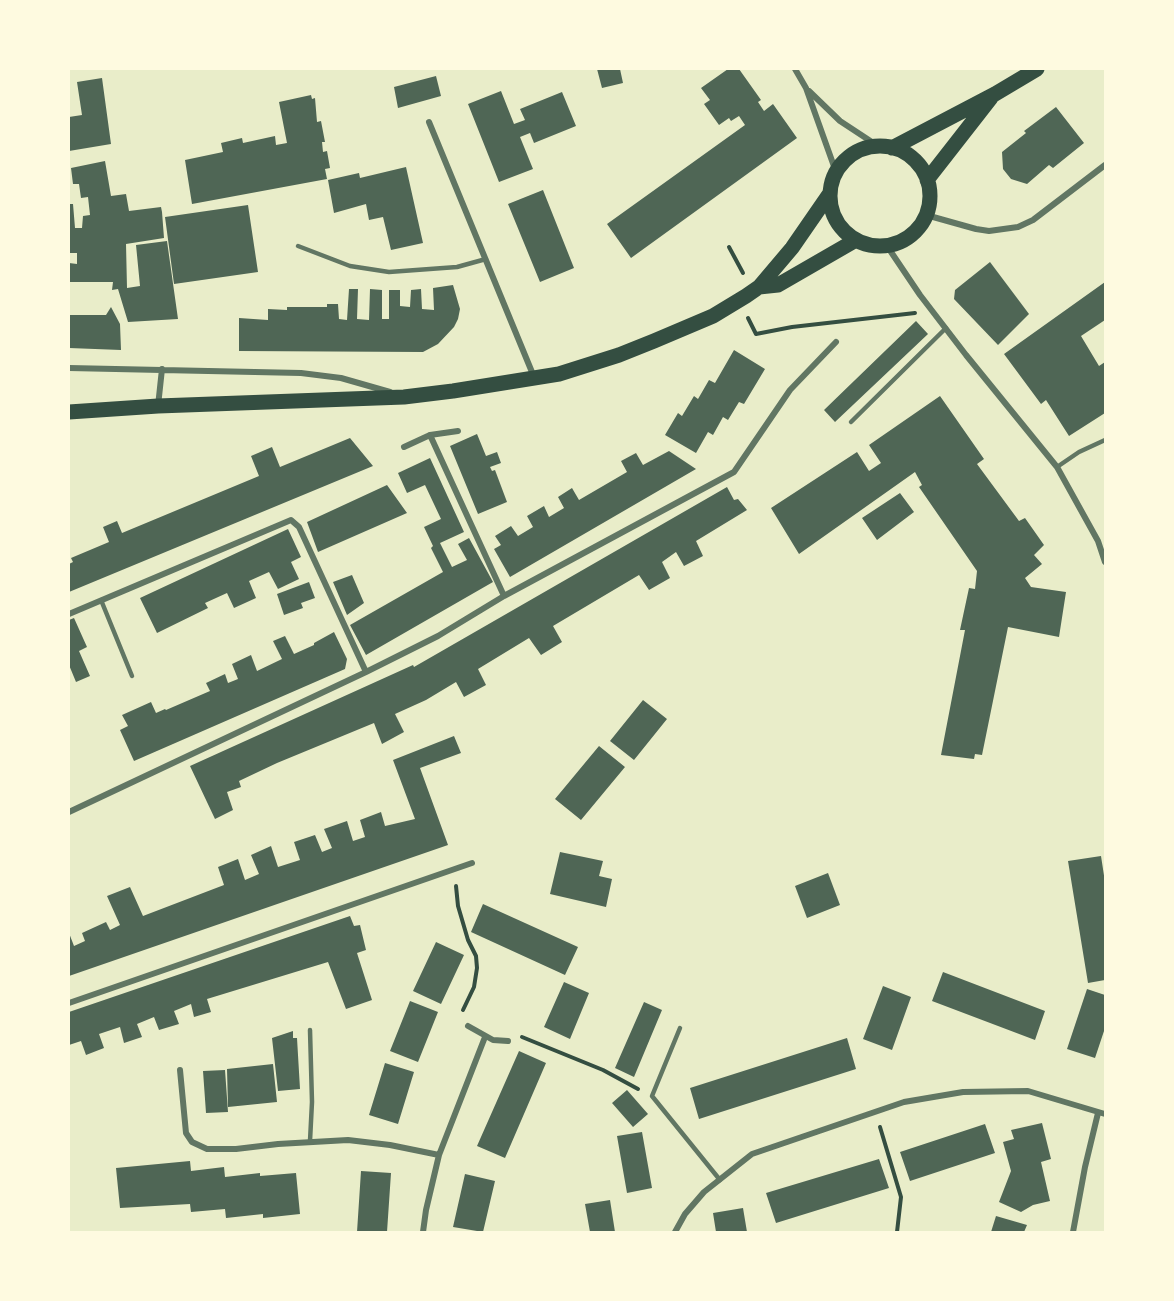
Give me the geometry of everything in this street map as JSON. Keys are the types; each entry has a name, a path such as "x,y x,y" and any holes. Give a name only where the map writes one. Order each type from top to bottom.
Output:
{"main road":[{"path":"69,412 405,396 535,379 619,355 713,316 759,287 792,248 830,193 836,172 846,158 861,150 885,147 995,94 1037,69"},
{"path":"927,180 995,94"},
{"path":"830,193 831,207 836,220 845,232 856,240 871,245 886,246 903,240 917,230 926,215 929,192 927,180 920,165 907,154 885,147"},
{"path":"759,287 778,285 856,240"}],"street":[{"path":"795,69 806,88 836,172"},
{"path":"806,88 840,121 885,147"},
{"path":"429,122 535,379"},
{"path":"926,215 989,231 1018,227 1033,220 1105,165"},
{"path":"886,246 946,328 1057,467 1098,541 1105,562"},
{"path":"69,812 438,636 504,596 734,472 790,390 836,342"},
{"path":"69,368 301,373 340,378 405,396"},
{"path":"158,406 162,369"},
{"path":"404,447 430,435 458,430"},
{"path":"430,435 504,596"},
{"path":"69,614 291,520 299,528 366,672"},
{"path":"69,1003 472,863"},
{"path":"468,1026 485,1037 508,1041"},
{"path":"423,1232 439,1155 485,1037"},
{"path":"180,1070 186,1132 192,1142 207,1149 236,1149 310,1141 348,1140 390,1145 439,1155"},
{"path":"675,1232 704,1192 752,1154 904,1102 963,1092 1005,1090 1028,1091 1102,1113 1085,1167 1073,1232"}],"lane":[{"path":"298,246 350,266 389,272 457,267 486,259"},
{"path":"850,422 946,328"},
{"path":"1057,467 1079,452 1105,440"},
{"path":"101,600 132,676"},
{"path":"680,1028 652,1096 720,1180"},
{"path":"309,1030 312,1102 310,1141"}],"path":[{"path":"746,296 742,307 756,334 792,327 933,311"},
{"path":"454,868 458,906 468,940 476,956 474,987 461,1014 468,1026"},
{"path":"508,1041 523,1036 603,1070 652,1096"},
{"path":"876,1112 901,1197 897,1232"}],"building":[{"path":"597,69 620,69 623,83 602,88"},
{"path":"728,69 739,69 761,100 758,102 764,111 773,104 797,138 631,258 607,224 745,125 739,116 731,121 729,118 719,125 704,104 710,100 701,88"},
{"path":"436,76 441,96 398,108 394,87"},
{"path":"102,78 111,144 69,151 69,117 82,115 77,82"},
{"path":"501,91 514,124 525,120 520,109 562,92 576,126 534,143 530,133 520,137 533,169 499,182 468,104"},
{"path":"311,95 312,99 315,98 317,122 321,121 325,142 322,142 323,152 327,151 330,168 325,169 327,179 192,204 185,160 223,152 221,143 242,138 243,143 275,136 276,145 287,143 279,102"},
{"path":"1056,107 1084,143 1053,168 1049,165 1027,184 1011,179 1003,169 1002,152 1026,133 1024,131"},
{"path":"105,161 111,196 126,194 129,211 161,207 162,212 164,238 126,244 127,288 140,286 136,245 167,241 178,319 128,322 118,289 112,290 113,282 69,282 69,263 77,264 77,253 69,253 69,204 73,204 75,228 82,228 83,216 90,215 88,197 81,198 79,184 73,184 71,168"},
{"path":"406,167 423,243 391,250 383,217 369,220 366,204 334,213 328,180 359,173 360,178"},
{"path":"543,190 574,268 540,282 508,204"},
{"path":"248,205 258,272 174,284 165,217"},
{"path":"990,262 1029,314 998,345 954,299 955,290"},
{"path":"1105,282 1105,320 1081,336 1099,366 1105,362 1105,413 1069,436 1046,400 1041,404 1004,354"},
{"path":"453,285 460,309 458,319 454,327 438,344 423,352 239,351 239,318 268,320 268,309 287,310 287,307 327,307 327,304 338,304 339,319 347,320 349,289 358,289 357,319 369,320 370,289 382,290 382,319 389,319 389,290 400,290 400,306 410,307 411,290 421,289 422,309 434,310 433,288"},
{"path":"111,307 120,324 121,350 69,348 70,315 106,315"},
{"path":"916,321 928,334 835,422 824,410"},
{"path":"734,350 765,369 744,404 739,402 728,420 723,417 713,435 708,432 696,453 665,435 678,413 682,416 694,396 698,399 709,380 715,383"},
{"path":"940,396 984,459 977,464 1019,521 1025,518 1044,545 1034,555 1042,564 1025,578 1031,587 1066,592 1059,637 1008,627 982,755 975,754 974,759 941,755 965,630 960,630 969,588 975,589 977,571 919,487 922,485 915,472 799,554 771,508 857,452 869,471 881,463 869,445"},
{"path":"477,434 486,456 497,452 501,463 490,467 492,471 495,470 507,502 478,514 450,446"},
{"path":"350,438 373,466 69,592 69,564 73,562 71,558 109,542 103,527 117,521 122,533 259,476 251,456 272,447 280,467"},
{"path":"669,451 696,469 510,577 494,549 501,545 495,536 511,526 518,536 533,527 527,516 544,506 549,517 564,508 558,497 572,488 579,500 627,472 621,461 636,453 643,465"},
{"path":"430,458 464,532 440,543 452,567 467,560 458,544 469,538 493,582 366,655 350,625 443,572 424,527 441,519 425,485 407,493 398,473"},
{"path":"387,485 407,513 318,552 307,522"},
{"path":"727,487 734,500 738,499 747,510 696,541 703,556 684,566 676,552 662,562 670,578 649,590 639,575 553,626 562,642 541,655 529,638 478,669 486,685 464,697 456,682 426,700 395,714 404,732 382,744 374,723 239,781 241,787 227,792 233,810 215,819 190,766 413,665 414,667"},
{"path":"900,493 914,512 877,540 862,518"},
{"path":"288,529 301,557 291,562 299,579 278,589 269,572 249,581 256,598 234,608 227,593 205,603 208,608 157,633 140,598"},
{"path":"352,575 364,603 347,615 333,582"},
{"path":"309,582 315,598 301,603 303,608 284,615 277,594"},
{"path":"74,618 87,647 79,651 90,676 76,682 69,665 69,620"},
{"path":"334,632 347,659 345,669 134,761 120,730 128,726 122,715 151,702 156,713 166,710 210,691 206,683 225,674 228,683 238,679 232,664 251,655 257,671 282,659 273,641 285,636 294,654"},
{"path":"643,700 667,719 634,760 610,741"},
{"path":"454,736 461,753 420,768 448,845 69,976 69,933 74,946 85,941 82,933 106,922 110,930 120,925 107,896 130,887 143,916 224,885 218,867 238,859 245,880 259,874 251,855 271,846 278,867 300,860 294,842 315,835 322,852 332,848 324,829 347,821 353,841 365,837 360,820 381,812 385,826 415,819 393,760"},
{"path":"599,746 625,767 581,820 555,799"},
{"path":"560,852 603,861 599,876 612,879 606,907 550,894"},
{"path":"1101,856 1105,882 1105,980 1088,983 1068,861"},
{"path":"828,873 840,905 807,918 795,886"},
{"path":"483,904 578,947 565,975 471,932"},
{"path":"350,916 354,926 360,925 366,950 357,953 372,1000 346,1009 328,962 207,999 211,1012 194,1017 191,1004 174,1011 179,1024 159,1030 154,1017 137,1024 142,1037 124,1043 120,1027 99,1034 104,1048 86,1055 81,1041 69,1045 69,1012"},
{"path":"436,942 464,955 441,1004 413,991"},
{"path":"943,972 1045,1011 1035,1040 932,1001"},
{"path":"564,982 589,993 570,1039 544,1027"},
{"path":"883,986 911,997 892,1050 863,1039"},
{"path":"1087,989 1105,995 1105,1028 1095,1058 1067,1049"},
{"path":"410,1001 438,1012 418,1062 390,1051"},
{"path":"644,1002 662,1010 634,1077 615,1068"},
{"path":"293,1031 293,1038 297,1038 300,1089 278,1091 272,1038"},
{"path":"847,1038 856,1069 699,1119 690,1088"},
{"path":"519,1051 546,1063 505,1158 477,1146"},
{"path":"385,1063 414,1072 398,1124 369,1115"},
{"path":"273,1064 277,1102 228,1107 227,1069"},
{"path":"225,1070 228,1112 206,1113 203,1071"},
{"path":"627,1090 648,1114 633,1127 612,1103"},
{"path":"1042,1123 1051,1159 1041,1162 1050,1201 1033,1205 1021,1212 999,1202 1011,1171 1003,1142 1014,1139 1011,1130"},
{"path":"985,1124 995,1153 910,1181 900,1152"},
{"path":"642,1132 652,1188 627,1193 617,1136"},
{"path":"879,1159 889,1188 776,1223 766,1193"},
{"path":"190,1161 191,1171 224,1167 225,1177 260,1173 260,1176 296,1173 300,1214 263,1218 263,1214 226,1218 225,1209 191,1212 190,1204 120,1208 116,1168"},
{"path":"361,1171 391,1173 387,1232 357,1232"},
{"path":"465,1174 495,1181 483,1232 453,1227"},
{"path":"610,1200 615,1232 590,1232 585,1204"},
{"path":"743,1208 747,1232 716,1232 713,1213"},
{"path":"996,1216 1027,1225 1024,1232 991,1232"}]}
